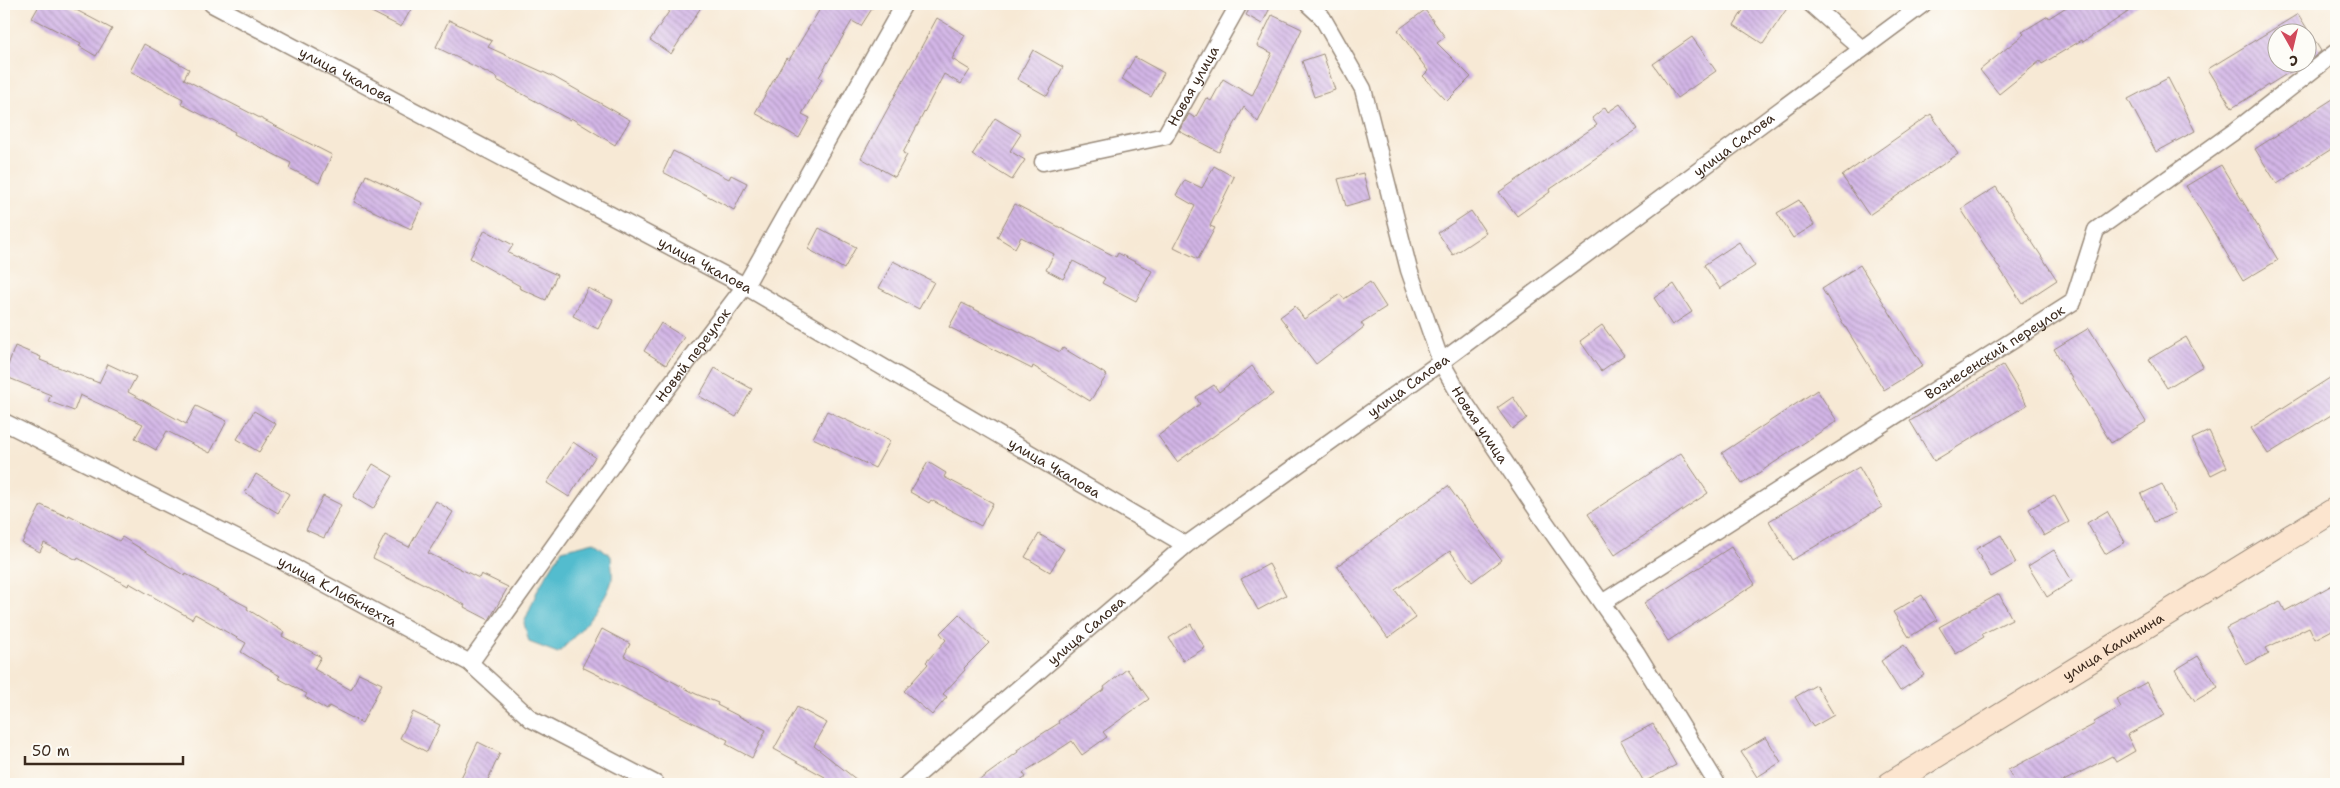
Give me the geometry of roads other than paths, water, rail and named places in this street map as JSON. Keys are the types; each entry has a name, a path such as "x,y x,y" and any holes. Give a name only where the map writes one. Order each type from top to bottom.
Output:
{"main road":[{"name":"улица Калинина","path":"1890,784 2336,509"}],"street":[{"name":"улица Чкалова","path":"212,4 745,286 1186,546"},
{"name":"Новый переулок","path":"470,663 660,398 745,286 904,4"},
{"name":"Новая улица","path":"1043,162 1165,136 1239,4"},
{"name":"Новая улица","path":"1308,4 1322,17 1363,89 1409,270 1441,362 1472,413 1636,652 1717,784"},
{"path":"1811,4 1862,49"},
{"name":"улица Салова","path":"907,784 1186,546 1441,362 1923,4"},
{"name":"Вознесенский переулок","path":"1602,603 2073,302 2096,230 2235,131 2336,52"},
{"name":"улица К.Либкнехта","path":"4,422 278,559 470,663 531,719 656,784"}],"water":[{"path":"594,542 611,556 612,579 598,608 558,653 529,642 524,623 538,589 562,550"}]}
